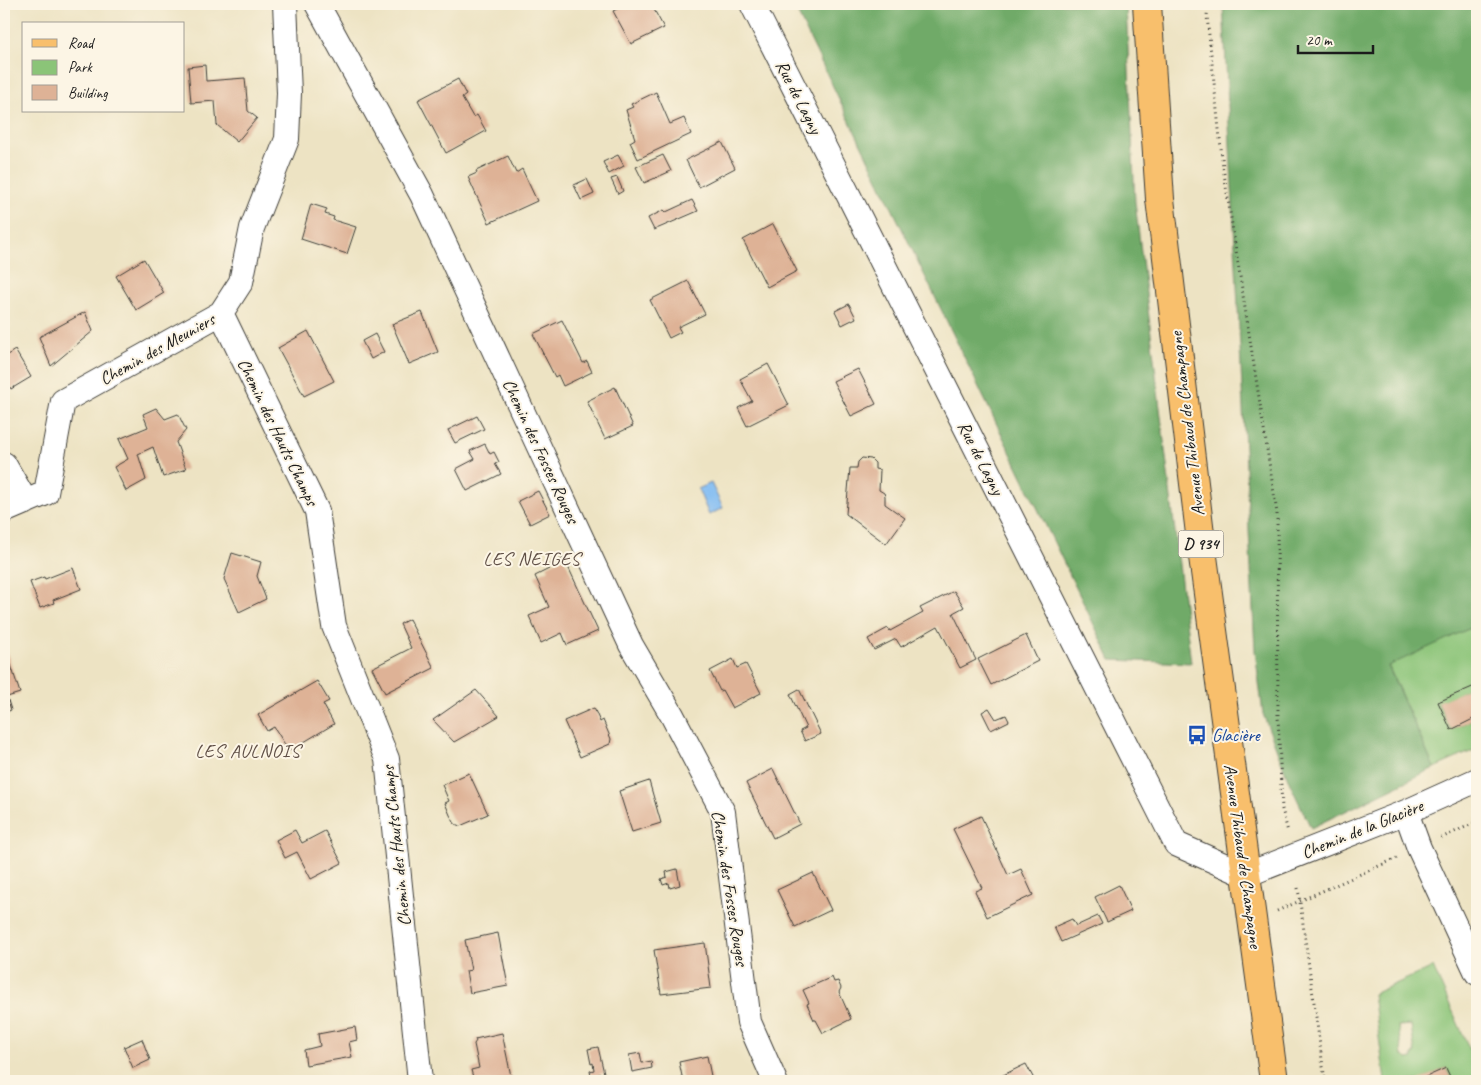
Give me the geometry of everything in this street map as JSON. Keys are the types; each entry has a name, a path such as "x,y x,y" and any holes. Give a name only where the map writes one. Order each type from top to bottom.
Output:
{"main road":[{"name":"Avenue Thibaud de Champagne","path":"1147,4 1160,199 1201,542 1274,1081"}],"street":[{"name":"Chemin des Meuniers","path":"4,511 46,493 63,401 221,313 241,282 252,228 287,139 289,93 285,4"},
{"name":"Chemin des Fosses Rouges","path":"317,4 422,195 630,645 672,715 723,812 749,1022 775,1081"},
{"name":"Rue de Lagny","path":"752,4 1176,844 1246,875"},
{"name":"Chemin des Hauts Champs","path":"221,313 317,511 334,626 387,759 420,1081"},
{"path":"4,464 26,502"},
{"name":"Chemin de la Glacière","path":"1246,875 1406,812 1477,780"},
{"path":"1406,812 1419,848 1477,973"}],"path":[{"path":"1208,4 1207,16 1223,167 1276,513 1278,715 1282,809 1289,835"},
{"path":"1252,923 1477,822"},
{"path":"1298,888 1324,1081"}],"green space":[{"path":"793,4 1126,4 1135,202 1191,663 1111,660"},
{"path":"1223,4 1477,4 1477,625 1388,666 1434,768 1311,828 1290,784 1263,714 1255,651"},
{"path":"1477,625 1477,685 1438,703 1451,730 1473,719 1477,728 1477,749 1434,768 1388,665"},
{"path":"1433,967 1477,1066 1477,1081 1452,1081 1446,1068 1419,1081 1385,1081 1373,994","holes":["1411,1025 1415,1054 1413,1054 1413,1058 1407,1059 1402,1056 1398,1026"]}],"water":[{"path":"711,483 723,508 709,515 698,489"}],"building":[{"path":"627,4 651,4 664,28 631,44 613,11"},
{"path":"205,65 206,81 245,78 248,111 257,118 237,142 217,125 215,101 191,103 188,67"},
{"path":"458,79 466,95 462,98 473,117 477,115 486,131 446,153 418,100"},
{"path":"656,92 670,124 684,118 691,134 638,159 630,142 635,139 626,110 633,107 631,104"},
{"path":"722,142 735,168 699,187 686,160"},
{"path":"618,155 624,166 609,174 603,162"},
{"path":"663,155 671,171 644,183 636,167"},
{"path":"508,156 516,173 522,169 537,201 489,223 468,177 477,173 476,171"},
{"path":"617,177 623,191 618,194 611,179"},
{"path":"587,179 594,194 581,200 574,185"},
{"path":"692,200 698,211 654,230 648,218"},
{"path":"311,204 327,209 325,214 334,217 333,220 356,227 347,254 301,239"},
{"path":"773,224 797,271 767,287 743,240"},
{"path":"144,259 164,293 136,310 116,276"},
{"path":"688,281 705,314 678,327 681,332 669,338 650,300"},
{"path":"849,304 856,318 842,325 835,311"},
{"path":"85,312 93,331 51,366 39,337"},
{"path":"422,312 438,352 409,364 392,324"},
{"path":"562,320 583,363 587,361 592,372 563,386 558,375 555,377 533,334"},
{"path":"308,331 334,381 304,396 278,348"},
{"path":"375,334 384,352 371,359 362,341"},
{"path":"15,350 31,377 11,389 4,376 4,357"},
{"path":"768,364 789,405 747,426 738,408 752,401 740,379"},
{"path":"858,369 876,404 851,416 833,381"},
{"path":"615,387 633,426 605,439 587,401"},
{"path":"156,408 165,419 178,414 186,430 176,442 186,469 163,477 153,447 138,454 146,480 126,491 114,467 128,459 119,439 148,427 143,414"},
{"path":"477,416 484,429 455,443 448,430"},
{"path":"485,444 490,454 494,452 499,462 495,464 501,474 467,491 456,469 475,459 470,451"},
{"path":"862,458 871,459 875,463 875,469 880,470 879,490 884,493 885,504 905,518 886,544 846,514 850,468 857,468 858,462"},
{"path":"538,491 550,514 530,524 518,501"},
{"path":"232,553 261,562 257,576 266,599 239,612 224,579"},
{"path":"564,558 598,631 567,645 562,633 541,643 529,616 549,607 535,576 549,569 547,566"},
{"path":"73,568 81,589 53,600 54,603 40,608 30,582 44,577 45,579"},
{"path":"954,591 964,607 953,613 976,660 960,668 938,626 901,647 896,639 874,650 868,639 888,628 890,631 923,613 920,608"},
{"path":"409,619 434,668 385,693 372,668 411,648 400,624"},
{"path":"1026,635 1038,661 991,685 978,659"},
{"path":"4,653 7,653 20,693 7,697 11,710 4,713"},
{"path":"733,659 737,668 746,664 761,693 732,708 722,690 720,691 710,671"},
{"path":"317,681 329,701 323,704 334,724 289,751 274,727 267,731 258,715"},
{"path":"1477,685 1477,729 1473,719 1451,730 1438,702"},
{"path":"799,689 821,734 805,741 800,731 806,728 790,694"},
{"path":"476,690 499,716 454,742 433,720"},
{"path":"594,708 600,722 603,720 611,739 610,744 580,757 564,721"},
{"path":"989,708 996,719 1006,715 1009,721 991,730 982,712"},
{"path":"773,769 800,824 773,838 746,783"},
{"path":"469,773 488,814 460,826 455,824 450,815 445,803 449,801 442,785"},
{"path":"649,781 661,823 632,832 619,791"},
{"path":"981,816 1008,875 1021,869 1033,895 987,917 975,891 982,888 953,829"},
{"path":"295,830 302,843 325,831 342,863 311,879 297,852 285,858 276,840"},
{"path":"677,869 680,885 670,888 669,883 663,885 661,879 667,877 666,872"},
{"path":"813,873 831,910 795,927 777,890"},
{"path":"1119,885 1131,911 1107,922 1095,897"},
{"path":"1098,916 1102,924 1061,942 1054,927 1072,919 1076,926"},
{"path":"498,933 508,986 470,993 466,971 471,970 465,940"},
{"path":"705,943 711,988 661,994 654,950"},
{"path":"832,977 834,982 838,981 841,988 839,992 851,1019 823,1033 816,1020 814,1020 803,990"},
{"path":"355,1027 357,1040 349,1042 352,1057 306,1065 304,1050 320,1046 318,1034"},
{"path":"502,1033 512,1081 474,1081 471,1070 479,1068 474,1044 475,1039"},
{"path":"142,1039 150,1060 133,1068 124,1047"},
{"path":"598,1047 604,1073 591,1076 590,1071 594,1070 588,1049"},
{"path":"640,1053 642,1063 651,1061 652,1068 632,1072 629,1055"},
{"path":"707,1056 712,1081 683,1081 679,1062"},
{"path":"1026,1064 1035,1081 993,1081 993,1080"},
{"path":"1446,1068 1452,1081 1417,1081"}],"place":[{"name":"Glacière","path":"1197,735"}],"district":[{"name":"LES NEIGES","path":"532,559"},
{"name":"LES AULNOIS","path":"248,751"}]}
